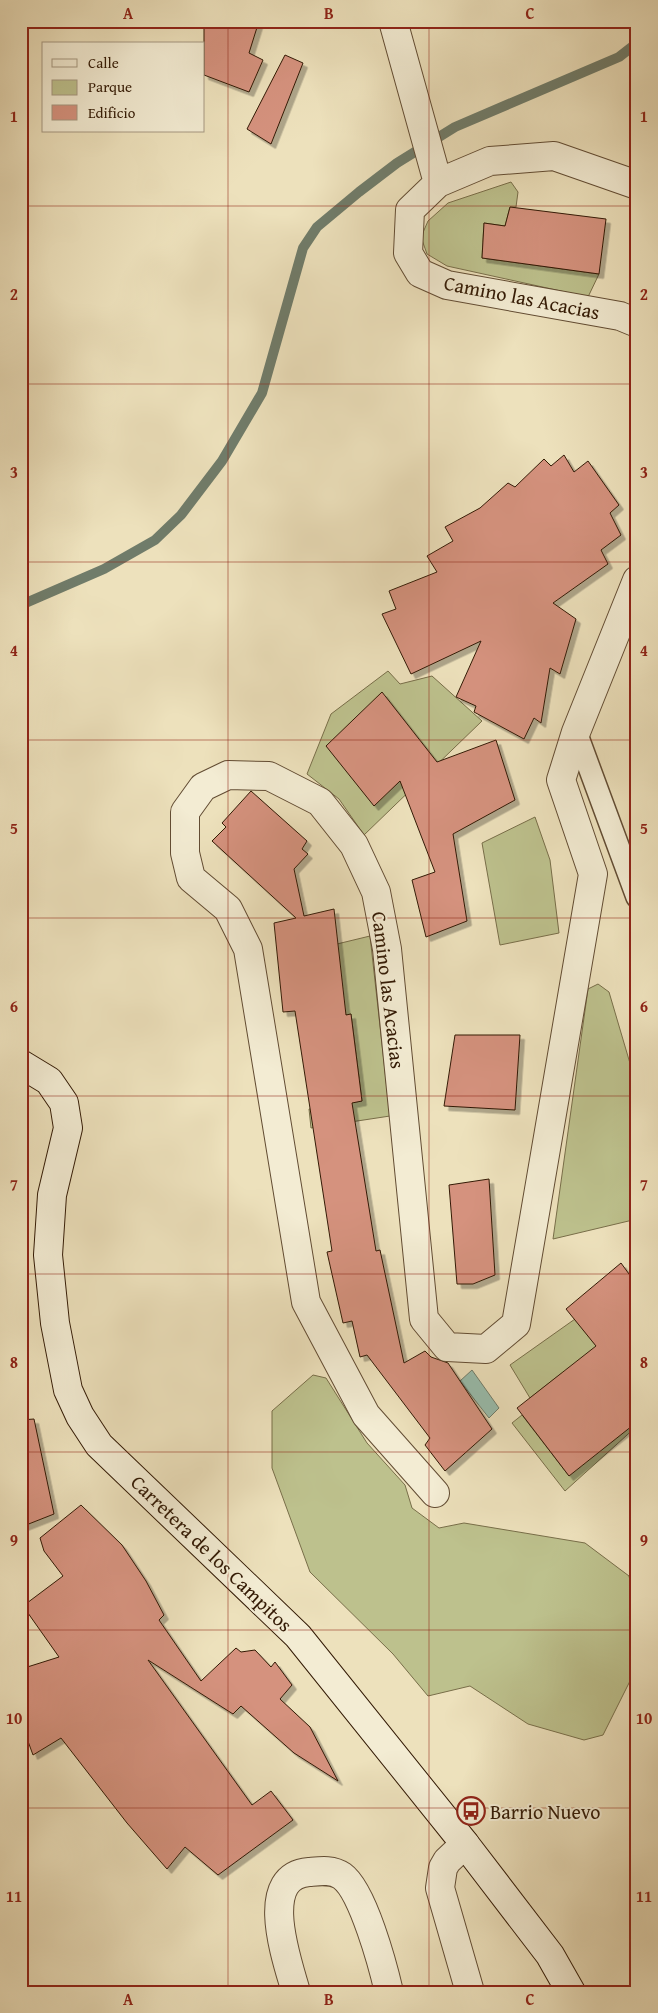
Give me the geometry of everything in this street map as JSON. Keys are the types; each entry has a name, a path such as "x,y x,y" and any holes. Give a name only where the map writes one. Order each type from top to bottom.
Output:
{"street":[{"path":"393,21 438,184"},
{"name":"Camino las Acacias","path":"637,184 554,156 490,160 438,184 410,210 408,252 420,273 447,286 620,316 637,323"},
{"name":"Camino las Acacias","path":"435,1493 366,1415 306,1302 248,949 228,909 191,878 185,852 185,812 203,787 228,775 269,776 320,802 354,845 376,892 387,948 424,1319 447,1347 486,1349 516,1324 593,874 561,780 576,732 637,580"},
{"name":"Carretera de los Campitos","path":"21,1064 50,1081 64,1103 68,1128 52,1195 48,1255 54,1323 68,1390 80,1416 99,1445 298,1636 465,1844 550,1955 571,1992"},
{"path":"465,1844 447,1861 443,1868 440,1888 470,1992"},
{"path":"296,1992 279,1931 278,1916 283,1890 290,1880 305,1872 327,1870 342,1876 350,1884 367,1919 382,1962 389,1992"}],"lane":[{"path":"576,732 637,897"}],"green space":[{"path":"511,182 518,192 516,207 510,207 505,226 484,223 482,258 599,274 588,297 447,266 427,254 421,237 428,221 448,203"},
{"path":"388,671 400,684 432,676 482,721 364,835 339,799 307,774 331,714"},
{"path":"535,817 550,860 559,933 500,945 482,843"},
{"path":"370,936 390,1116 311,1128 309,1109 362,1101 351,1014 330,1018 337,944"},
{"path":"598,984 609,992 637,1087 637,1219 553,1239 588,989"},
{"path":"575,1319 637,1397 637,1426 565,1491 512,1423 522,1415 569,1476 562,1373 530,1398 510,1365"},
{"path":"313,1375 326,1378 367,1443 405,1485 412,1508 439,1528 464,1523 585,1543 629,1576 637,1611 637,1667 603,1735 584,1740 528,1724 470,1686 428,1696 393,1654 310,1572 272,1468 272,1411"}],"shaded area":[{"path":"472,1370 499,1408 489,1418 460,1381"}],"building":[{"path":"204,21 259,21 249,53 263,60 249,92 205,75"},
{"path":"285,55 303,63 271,144 247,129"},
{"path":"510,207 606,219 599,274 482,258 484,223 505,226"},
{"path":"564,455 574,472 588,461 619,505 610,513 621,535 601,550 608,564 553,603 576,619 560,674 550,668 541,723 534,718 524,739 474,712 476,706 456,697 481,641 411,674 382,614 396,609 389,591 437,572 427,556 453,541 445,527 480,508 508,483 515,487 544,459 551,466"},
{"path":"382,692 437,762 496,740 515,800 453,834 467,921 426,937 412,880 435,872 400,781 374,806 326,746"},
{"path":"251,791 307,841 302,849 308,854 294,869 304,916 334,909 346,1015 351,1014 362,1101 352,1103 376,1251 380,1250 404,1363 425,1351 431,1357 448,1363 492,1429 445,1471 425,1445 430,1438 367,1355 360,1357 352,1321 343,1323 327,1252 332,1251 295,1011 283,1012 274,923 296,918 212,841 226,827 222,823"},
{"path":"455,1035 520,1035 515,1110 444,1106"},
{"path":"489,1179 495,1275 473,1284 457,1284 449,1185"},
{"path":"621,1263 637,1285 637,1422 569,1476 517,1408 596,1346 566,1309"},
{"path":"34,1419 54,1514 21,1527 21,1420"},
{"path":"81,1505 122,1545 146,1581 164,1615 159,1620 201,1681 236,1648 241,1652 255,1650 271,1667 275,1662 292,1685 280,1699 310,1727 338,1781 294,1753 241,1706 233,1714 148,1660 252,1805 271,1791 293,1820 218,1875 185,1847 167,1869 127,1823 61,1738 33,1755 21,1722 21,1669 59,1657 23,1606 63,1576 44,1551 40,1538"}],"waterway":[{"path":"21,605 104,569 155,540 181,515 222,461 262,393 303,248 317,227 397,163 455,127 619,57 637,43"}],"place":[{"name":"Barrio Nuevo","path":"471,1811"}]}
